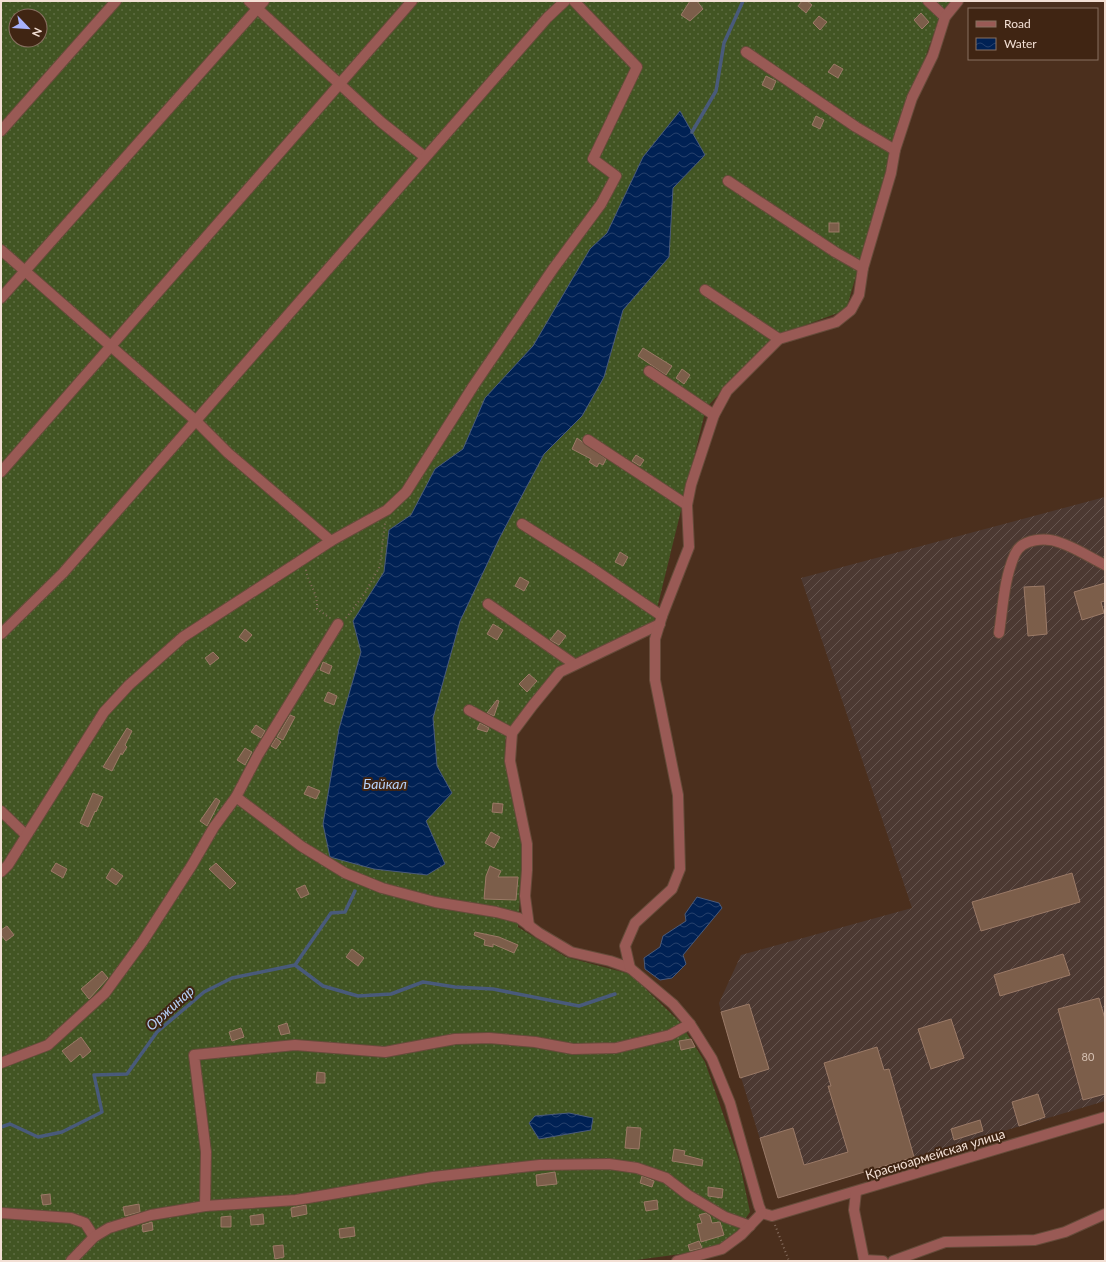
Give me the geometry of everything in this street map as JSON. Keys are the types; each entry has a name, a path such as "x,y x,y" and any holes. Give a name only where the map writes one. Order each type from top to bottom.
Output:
{"street":[{"path":"1,131 116,1"},
{"path":"249,1 261,5 340,84 381,122 425,157"},
{"path":"1,472 109,346 412,1"},
{"path":"1,634 63,573 547,18 566,1"},
{"path":"1,872 8,865 104,712 129,685 183,637 331,541 387,510 406,492 474,385 553,269 601,204 616,176 593,159 637,67 574,1"},
{"path":"928,1 945,17"},
{"path":"630,968 625,946 635,922 672,889 680,869 678,795 655,680 655,639 689,547 687,505 691,485 714,415 727,391 778,339 836,322 851,310 859,295 863,268 891,173 895,150 912,98 933,55 945,17 958,1"},
{"path":"1,298 261,5"},
{"path":"746,52 856,127 895,150"},
{"path":"728,181 835,252 863,268"},
{"path":"1,250 195,420 228,454 331,541"},
{"path":"705,290 778,339"},
{"path":"649,371 714,415"},
{"path":"588,440 687,505"},
{"path":"522,524 590,567 661,620"},
{"path":"1000,633 1006,582 1015,553 1022,546 1035,540 1046,539 1061,542 1105,565"},
{"path":"488,604 574,664"},
{"path":"529,926 525,896 527,844 510,761 512,733 560,672 661,620"},
{"path":"1,1063 48,1045 105,993 143,941 192,865 214,827 236,797 258,755 338,624"},
{"path":"469,710 512,733"},
{"path":"236,797 301,846 345,873 382,888 435,902 496,912 519,918 529,926 571,952 610,961 630,968 673,1004 690,1024 712,1059 730,1103 758,1206 767,1214 722,1249 677,1261"},
{"path":"1,811 26,835"},
{"path":"205,1206 206,1152 194,1055 295,1045 385,1052 455,1039 489,1038 535,1042 573,1049 616,1048 670,1035 690,1024"},
{"name":"Красноармейская улица","path":"767,1214 856,1192 1105,1117"},
{"path":"70,1261 94,1237 109,1228 151,1215 205,1206 296,1200 433,1177 540,1165 609,1164 637,1168 666,1178 688,1195 725,1217 750,1226"},
{"path":"856,1192 854,1210 861,1260 884,1261"},
{"path":"1,1213 72,1218 84,1223 94,1237"},
{"path":"893,1261 945,1242 1035,1240 1066,1232 1105,1214"}],"path":[{"path":"304,559 308,582 318,597 317,609 338,624 349,615 380,566 387,510"},
{"path":"767,1214 788,1261"}],"shaded area":[{"path":"1105,497 1105,1101 778,1198 719,1003 741,955 912,908 801,578"}],"green space":[{"path":"1,1 953,1 941,13 895,143 846,310 773,337 706,408 654,621 559,666 505,741 524,842 518,927 566,957 630,974 679,1021 705,1062 739,1160 750,1212 732,1238 703,1251 629,1261 1,1261"}],"water":[{"name":"Байкал","path":"680,111 705,155 673,188 669,257 623,310 604,377 582,416 544,454 500,537 460,621 433,718 437,766 452,793 426,821 445,864 427,875 374,869 330,857 323,824 339,729 361,652 353,621 384,572 389,530 411,515 435,469 463,449 485,398 533,346 590,249 607,233 643,157"},
{"path":"697,897 719,903 722,908 683,955 686,964 672,978 660,980 645,969 644,958 660,947 663,936 686,921 685,914"},
{"path":"569,1113 593,1118 591,1130 539,1139 529,1123 535,1116"}],"building":[{"path":"690,1 697,1 703,9 690,21 681,15"},
{"path":"802,1 807,1 812,5 806,13 798,6"},
{"path":"921,13 929,22 922,29 914,20"},
{"path":"819,16 827,22 820,30 813,23"},
{"path":"834,64 843,69 838,78 828,72"},
{"path":"766,76 776,81 772,90 762,85"},
{"path":"816,116 824,120 820,129 812,125"},
{"path":"829,223 839,223 839,232 829,232"},
{"path":"643,348 672,366 666,375 638,356"},
{"path":"682,369 690,375 684,384 676,378"},
{"path":"577,438 606,459 603,465 599,463 597,467 589,462 591,459 572,449"},
{"path":"636,455 644,460 640,466 632,461"},
{"path":"620,552 628,557 623,566 615,562"},
{"path":"520,577 529,582 524,591 515,586"},
{"path":"1105,583 1105,601 1101,602 1104,613 1082,620 1074,592"},
{"path":"1044,586 1047,634 1028,636 1024,587"},
{"path":"493,624 503,630 497,640 487,634"},
{"path":"245,629 252,635 246,642 239,637"},
{"path":"558,630 566,636 559,645 550,640"},
{"path":"213,652 219,658 210,665 205,658"},
{"path":"323,662 332,666 329,674 320,670"},
{"path":"529,674 537,681 527,692 519,684"},
{"path":"328,692 337,696 334,705 324,701"},
{"path":"497,700 499,701 494,716 487,713"},
{"path":"290,715 295,717 283,740 277,737"},
{"path":"480,723 489,728 487,732 477,729"},
{"path":"256,725 265,731 261,738 251,732"},
{"path":"127,728 132,731 125,745 127,747 122,755 121,753 112,771 103,767"},
{"path":"276,738 281,742 276,749 271,746"},
{"path":"245,748 252,752 245,765 237,760"},
{"path":"308,786 320,791 316,799 304,794"},
{"path":"93,793 103,797 88,827 80,823"},
{"path":"216,798 220,801 207,826 200,821"},
{"path":"493,803 503,804 502,813 492,812"},
{"path":"491,832 500,837 494,848 485,843"},
{"path":"56,863 67,869 63,878 51,871"},
{"path":"216,863 236,883 230,889 209,869"},
{"path":"490,866 501,871 498,877 518,877 516,900 484,899 486,876"},
{"path":"112,868 123,876 116,885 106,878"},
{"path":"1072,873 1080,902 981,931 972,902"},
{"path":"305,885 309,894 301,898 296,889"},
{"path":"7,926 14,935 6,941 1,935 1,930"},
{"path":"475,932 499,937 518,945 514,953 493,944 493,947 484,945 485,940 474,935"},
{"path":"352,949 364,958 358,966 346,957"},
{"path":"1063,954 1070,975 1000,996 994,975"},
{"path":"102,971 108,978 89,999 81,989"},
{"path":"1099,998 1105,1019 1105,1094 1083,1100 1058,1009"},
{"path":"749,1004 769,1069 740,1078 721,1012"},
{"path":"951,1019 964,1058 931,1069 918,1029"},
{"path":"287,1023 290,1033 281,1035 278,1026"},
{"path":"241,1028 244,1037 232,1041 229,1032"},
{"path":"81,1037 91,1051 83,1058 80,1054 71,1062 62,1051"},
{"path":"691,1039 695,1047 681,1050 679,1041"},
{"path":"877,1047 884,1070 889,1069 914,1157 778,1198 760,1138 793,1128 804,1165 848,1152 828,1086 831,1086 824,1063"},
{"path":"317,1072 325,1073 325,1083 316,1083"},
{"path":"1038,1094 1045,1117 1019,1126 1012,1102"},
{"path":"980,1120 983,1131 954,1140 951,1129"},
{"path":"627,1127 641,1128 639,1149 625,1148"},
{"path":"674,1149 685,1151 684,1155 703,1160 702,1166 672,1161"},
{"path":"555,1172 557,1184 537,1186 536,1175"},
{"path":"642,1176 654,1181 652,1187 640,1183"},
{"path":"708,1187 723,1189 722,1198 708,1196"},
{"path":"50,1194 51,1204 43,1205 41,1195"},
{"path":"657,1200 658,1209 646,1211 644,1202"},
{"path":"139,1204 140,1212 125,1216 123,1207"},
{"path":"306,1205 307,1214 292,1217 291,1208"},
{"path":"706,1213 710,1216 712,1223 720,1222 724,1235 701,1242 697,1224 702,1223 699,1215"},
{"path":"263,1214 264,1224 251,1225 250,1216"},
{"path":"231,1216 231,1227 221,1227 221,1217"},
{"path":"152,1222 153,1230 143,1232 142,1225"},
{"path":"354,1227 355,1236 340,1238 339,1229"},
{"path":"699,1241 702,1248 690,1251 688,1245"},
{"path":"283,1245 284,1257 275,1259 273,1246"}],"waterway":[{"name":"Оржинар","path":"692,132 716,91 724,43 743,1"},
{"name":"Оржинар","path":"1,1127 10,1124 38,1137 62,1132 102,1112 94,1075 127,1074 157,1032 204,992 232,978 295,965 331,913 345,912 355,891"},
{"path":"295,965 323,986 358,996 391,994 423,982 455,987 493,989 579,1006 615,994"}]}
